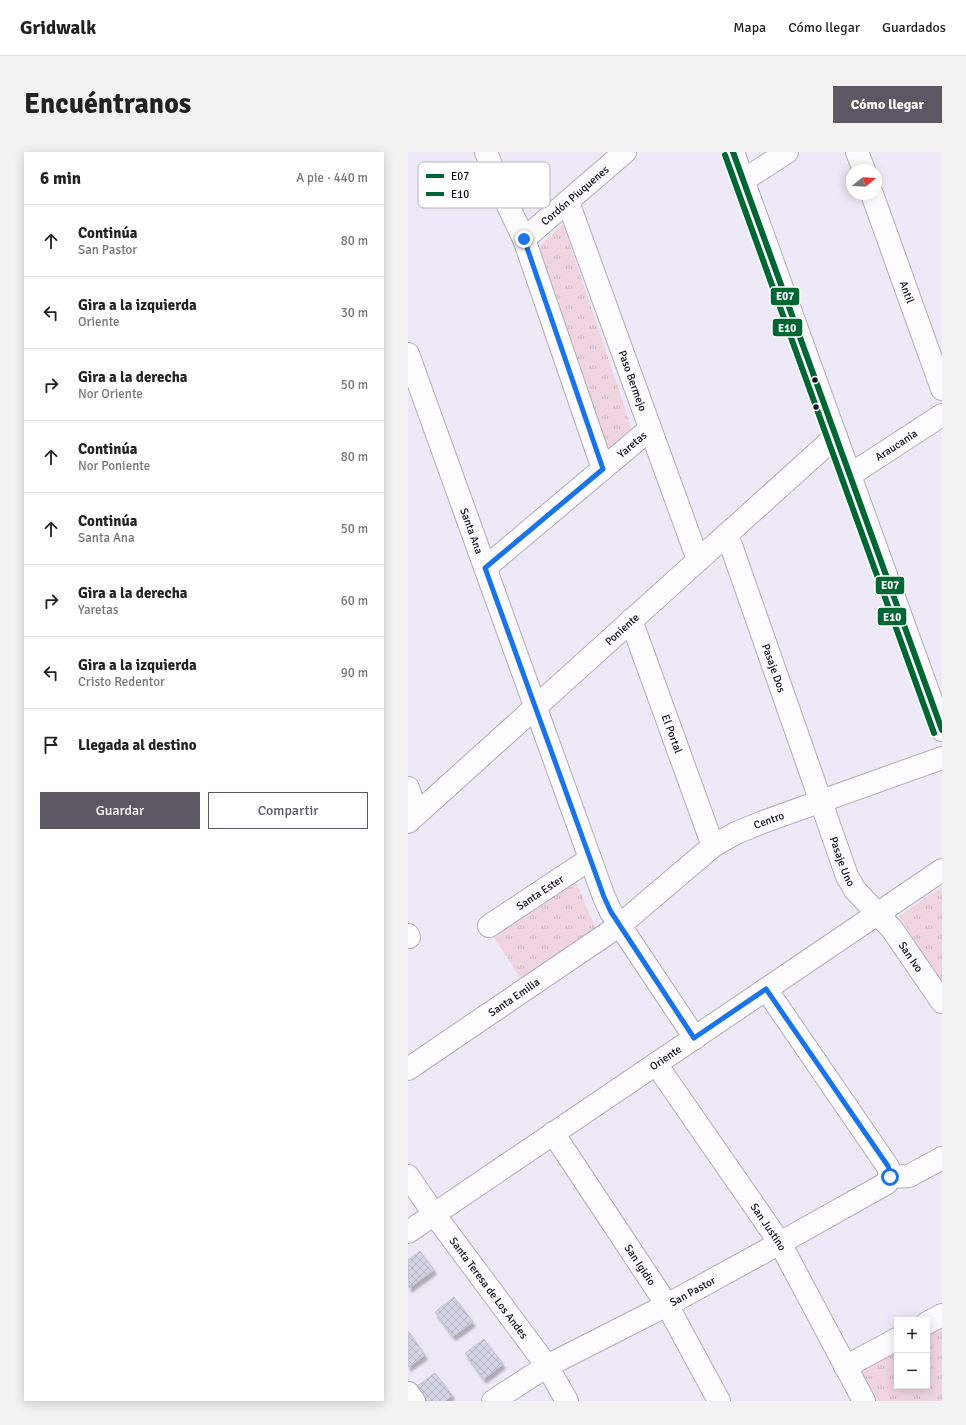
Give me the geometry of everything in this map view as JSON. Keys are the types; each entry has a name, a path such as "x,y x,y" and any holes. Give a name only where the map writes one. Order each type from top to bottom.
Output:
{"street":[{"path":"486,152 490,162"},
{"name":"Cordón Piuquenes","path":"524,239 625,152"},
{"path":"734,152 942,730"},
{"path":"744,180 787,152"},
{"path":"857,152 862,164"},
{"name":"Antil","path":"874,200 942,389"},
{"name":"Paso Bermejo","path":"568,202 698,560"},
{"path":"509,208 524,239 603,469"},
{"name":"Santa Ana","path":"408,354 604,897 611,912 694,1038"},
{"name":"Araucanía","path":"850,475 942,415"},
{"name":"Yaretas","path":"485,568 650,430"},
{"name":"Poniente","path":"413,818 836,436"},
{"name":"Pasaje Dos","path":"727,534 821,801"},
{"name":"El Portal","path":"631,620 714,846"},
{"name":"Centro","path":"620,925 724,839 750,827 942,758"},
{"path":"408,788 413,818"},
{"name":"Pasaje Uno","path":"821,801 851,884 878,914"},
{"name":"Santa Ester","path":"489,926 590,859"},
{"name":"Oriente","path":"408,1232 942,870"},
{"name":"San Ivo","path":"878,914 892,929 942,1002"},
{"name":"Santa Emilia","path":"408,1069 620,925"},
{"path":"766,989 888,1166 890,1177 909,1176 942,1158"},
{"name":"San Justino","path":"656,1064 780,1243 864,1401"},
{"name":"San Igidio","path":"553,1133 667,1305 719,1401"},
{"name":"Santa Teresa de Los Andes","path":"408,1176 434,1214 546,1366 566,1401"},
{"name":"San Pastor","path":"493,1401 546,1366 667,1305 780,1243 883,1186 887,1183 890,1177"},
{"path":"930,1321 942,1315"},
{"path":"845,1367 894,1341"},
{"path":"408,1392 414,1401"}],"green space":[{"path":"563,224 633,432 609,449 534,251"},
{"path":"573,875 597,932 523,982 491,933"},
{"path":"942,887 942,983 899,916"},
{"path":"942,1326 942,1401 874,1401 857,1369 894,1350 894,1389 930,1389 930,1332"}],"building":[{"path":"420,1251 434,1270 409,1288 408,1260"},
{"path":"454,1297 473,1322 453,1336 435,1312"},
{"path":"408,1331 425,1355 408,1367"},
{"path":"484,1339 503,1364 484,1379 465,1353"},
{"path":"435,1373 452,1395 445,1401 426,1401 416,1387"}],"transit line":[{"name":"E07","path":"733,152 942,730"},
{"name":"E10","path":"725,155 934,733"}],"route":[{"path":"524,239 603,469 485,568 604,897 611,912 694,1038 766,989 888,1166 890,1177"}]}
